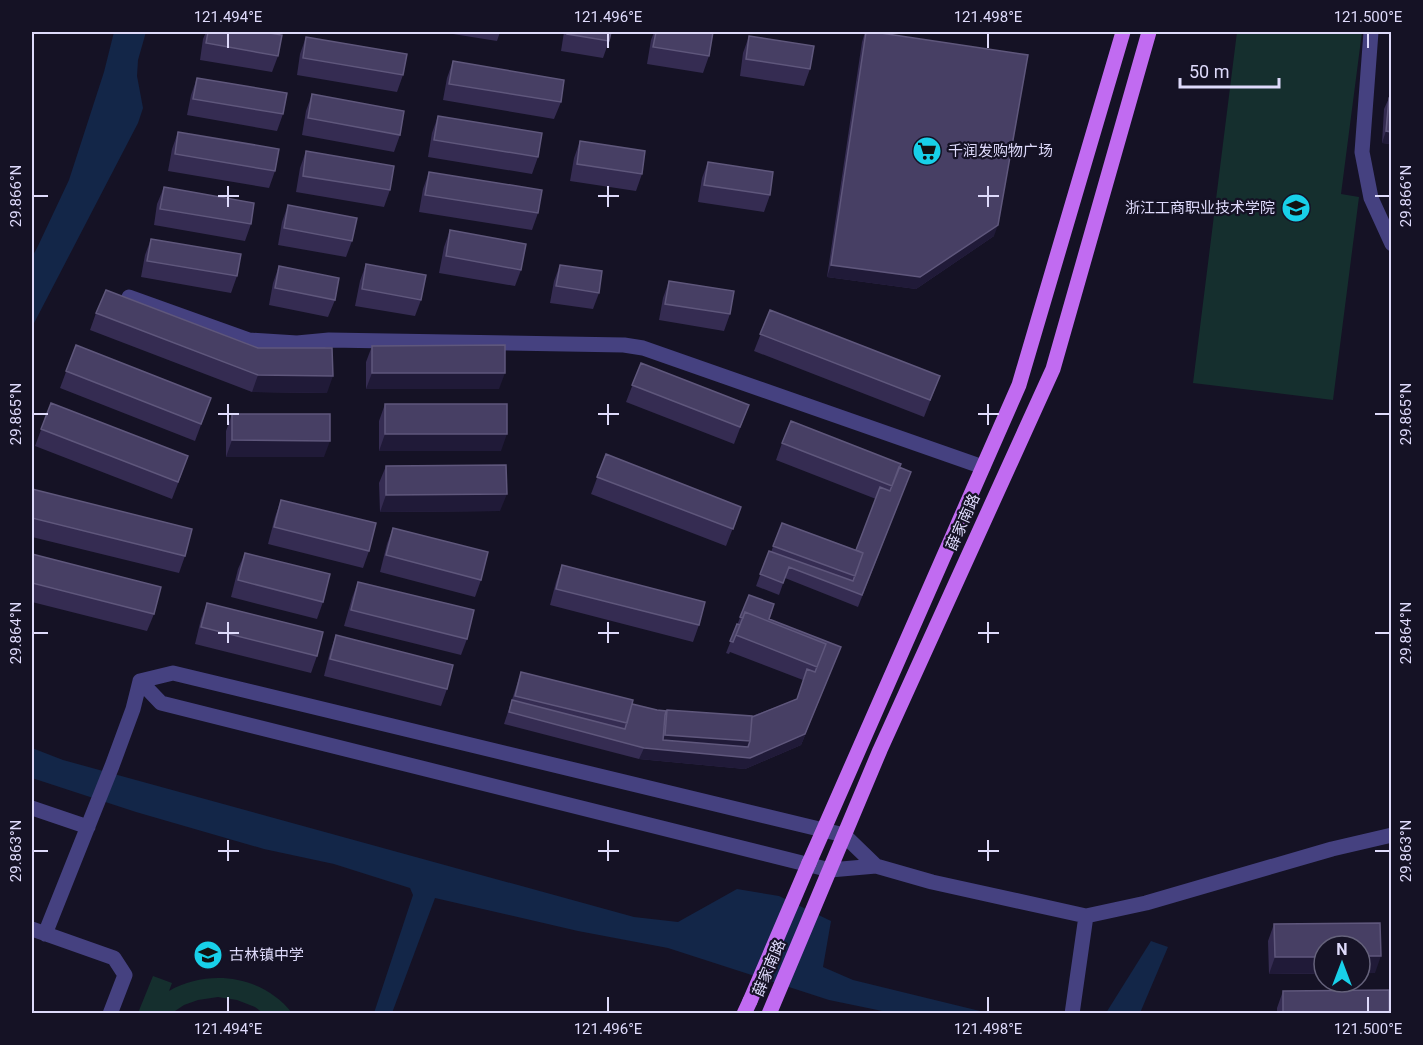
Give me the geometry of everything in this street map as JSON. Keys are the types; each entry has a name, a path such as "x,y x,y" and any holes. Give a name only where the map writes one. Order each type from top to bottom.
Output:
{"main road":[{"name":"薛家南路","path":"747,1007 1019,385 1123,32"},
{"name":"薛家南路","path":"770,1011 880,750 1053,369 1149,32"}],"street":[{"path":"1371,32 1362,152 1371,198 1392,244"},
{"path":"129,297 249,340 297,343 329,340 613,344 643,348 983,467"},
{"path":"140,681 173,673 844,836 876,866"},
{"path":"110,1014 125,975 114,958 38,931 95,812 133,709 140,681"},
{"path":"140,681 160,703 830,870 876,866 932,882 1086,916 1146,903 1332,849 1392,835"},
{"path":"32,808 88,827"},
{"path":"1072,1013 1086,916"}],"green space":[{"name":"浙江工商职业技术学院","path":"1237,32 1362,32 1341,194 1359,197 1333,400 1193,383"},
{"path":"153,976 172,983 169,991 201,980 235,979 266,991 280,1000 292,1013 263,1013 237,1000 218,997 198,1000 172,1013 138,1013"}],"water":[{"path":"114,32 146,32 138,60 137,76 143,108 138,123 32,327 32,257 69,180 104,72"},
{"path":"32,748 63,760 634,917 678,922 737,889 779,896 831,921 823,967 853,980 988,1013 892,1013 829,1000 668,948 578,931 435,898 392,1013 374,1013 413,895 410,888 334,864 264,849 136,812 32,778"},
{"path":"1151,941 1168,947 1140,1013 1106,1013"}],"building":[{"path":"208,32 263,32 282,35 278,56 206,43"},
{"path":"567,32 611,32 609,41 567,34"},
{"path":"656,32 713,32 709,56 653,47"},
{"name":"千润发购物广场","path":"866,32 1028,55 998,225 920,277 831,265"},
{"path":"749,36 814,46 810,69 746,59"},
{"path":"306,37 407,54 403,75 303,58"},
{"path":"453,61 564,80 561,102 449,84"},
{"path":"197,78 287,93 283,114 193,99"},
{"path":"312,94 404,111 400,135 308,118"},
{"path":"1389,98 1392,98 1392,132 1386,131"},
{"path":"438,116 542,133 538,157 434,140"},
{"path":"178,132 279,149 275,171 175,154"},
{"path":"580,141 645,151 642,174 577,164"},
{"path":"306,151 394,166 390,190 303,176"},
{"path":"708,162 773,172 770,195 704,185"},
{"path":"429,172 542,190 538,213 425,195"},
{"path":"164,187 254,203 251,224 160,209"},
{"path":"288,205 357,218 352,241 284,228"},
{"path":"450,230 526,244 521,270 446,256"},
{"path":"151,239 241,254 237,276 147,261"},
{"path":"366,264 426,275 421,300 362,289"},
{"path":"560,265 602,271 599,293 556,286"},
{"path":"279,266 339,278 335,300 275,288"},
{"path":"669,281 734,291 730,314 665,304"},
{"path":"106,290 258,348 332,348 333,376 258,375 96,313"},
{"path":"770,310 940,376 930,400 760,334"},
{"path":"76,345 211,398 201,424 66,371"},
{"path":"505,345 505,373 372,373 372,346"},
{"path":"641,363 749,405 740,427 632,385"},
{"path":"51,403 188,456 178,482 41,429"},
{"path":"385,404 507,404 507,434 385,434"},
{"path":"232,414 330,414 330,441 232,440"},
{"path":"791,421 901,464 892,486 782,443"},
{"path":"606,454 741,507 733,529 597,477"},
{"path":"506,465 507,494 386,495 386,466"},
{"path":"899,467 911,472 862,595 789,567 783,583 760,574 769,551 853,581 863,553 856,550 880,487 890,491"},
{"path":"32,489 192,529 185,556 32,518"},
{"path":"281,500 376,523 369,551 274,527"},
{"path":"782,523 863,553 855,576 773,546"},
{"path":"393,528 488,552 481,580 386,555"},
{"path":"245,553 330,574 323,602 238,580"},
{"path":"32,554 161,587 154,614 32,583"},
{"path":"562,565 705,602 699,625 556,589"},
{"path":"358,582 474,610 467,639 351,610"},
{"path":"749,595 774,604 769,619 841,647 805,734 750,758 644,748 509,712 512,700 625,729 632,704 666,711 663,740 748,747 752,717 797,699 807,669 815,672 826,644 745,612 743,618 740,617"},
{"path":"207,603 323,632 317,656 201,627"},
{"path":"745,612 826,644 817,667 736,635"},
{"path":"737,624 740,625 733,642 730,641"},
{"path":"336,635 453,665 447,689 330,659"},
{"path":"521,672 633,700 627,723 515,696"},
{"path":"667,710 752,716 750,741 665,735"},
{"path":"1380,923 1381,956 1372,956 1372,934 1312,934 1312,957 1275,957 1274,924"},
{"path":"1372,990 1389,990 1389,1012 1283,1013 1283,991 1312,991 1312,994 1372,994"}],"place":[{"name":"千润发购物广场","path":"927,151"},
{"name":"浙江工商职业技术学院","path":"1296,208"},
{"name":"古林镇中学","path":"208,955"}]}
